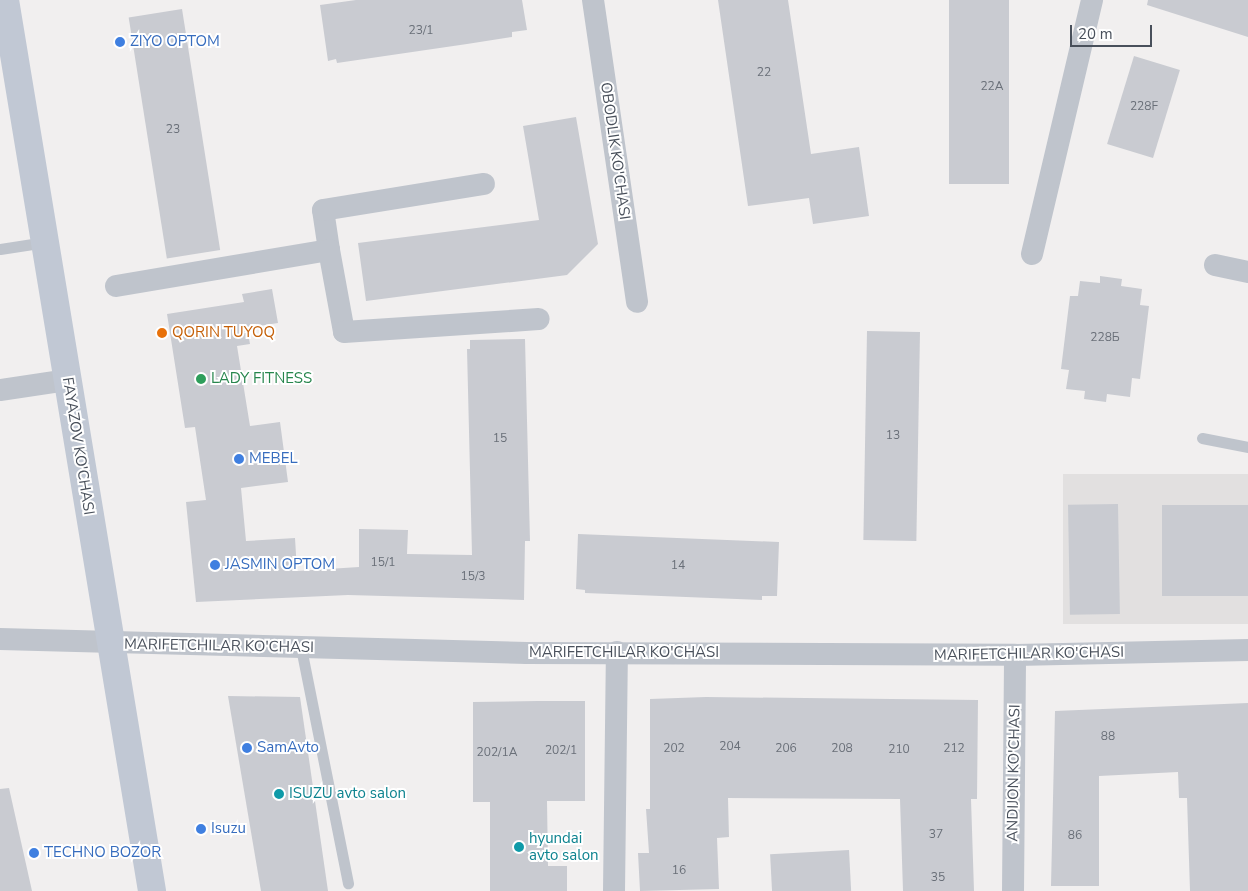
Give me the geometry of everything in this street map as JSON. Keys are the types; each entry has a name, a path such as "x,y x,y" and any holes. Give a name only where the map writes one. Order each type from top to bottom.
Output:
{"main road":[{"name":"FAYAZOV KO'CHASI","path":"5,0 152,891"}],"street":[{"name":"OBODLIK KO'CHASI","path":"593,0 637,302"},
{"path":"1032,254 1092,0"},
{"path":"484,184 324,210 329,250 344,332 538,319"},
{"path":"116,286 329,250"},
{"path":"1215,265 1248,272"},
{"path":"0,390 68,380"},
{"name":"MARIFETCHILAR KO'CHASI","path":"0,639 301,648 617,652 1016,655 1248,650"},
{"path":"614,891 617,652"},
{"name":"ANDIJON KO'CHASI","path":"1013,891 1016,655"}],"lane":[{"path":"0,249 45,242"},
{"path":"1202,438 1248,446"},
{"path":"301,648 348,883"}],"shaded area":[{"path":"1063,474 1248,474 1248,624 1063,624"}],"building":[{"path":"356,0 522,0 527,30 512,32 512,37 337,63 336,59 328,61 320,5"},
{"path":"718,0 788,0 811,154 859,147 869,216 813,224 809,198 748,206"},
{"path":"949,0 1009,0 1009,184 949,184"},
{"path":"1148,0 1248,0 1248,37 1147,5"},
{"path":"182,9 220,250 167,258 129,17"},
{"path":"1134,56 1180,70 1153,158 1107,144"},
{"path":"576,117 598,244 567,275 366,301 358,243 539,220 523,126"},
{"path":"1100,276 1122,279 1121,286 1142,289 1140,305 1149,306 1140,379 1132,378 1130,397 1107,394 1106,402 1084,399 1085,391 1066,389 1069,370 1061,369 1070,296 1078,296 1080,281 1100,283"},
{"path":"272,289 278,323 247,328 250,344 237,346 250,426 280,422 288,482 241,488 246,541 295,538 297,571 359,567 359,529 408,530 407,554 472,555 467,349 470,349 470,340 525,339 530,541 525,541 524,600 348,595 196,602 186,502 206,500 195,427 185,428 167,314 244,302 242,294"},
{"path":"867,331 920,332 916,541 863,540"},
{"path":"1118,504 1120,614 1070,615 1068,505"},
{"path":"1162,505 1248,505 1248,596 1162,596"},
{"path":"578,534 779,542 777,596 762,596 762,600 585,593 585,590 576,589"},
{"name":"ISUZU avto salon","path":"228,696 300,697 328,891 261,891"},
{"path":"706,697 978,700 977,799 971,799 974,891 903,891 900,799 728,798 729,837 717,838 719,889 640,891 638,853 649,853 646,809 650,809 650,699"},
{"path":"585,701 585,801 547,801 548,866 567,866 567,891 490,891 490,802 473,802 473,702"},
{"path":"1248,703 1248,891 1190,891 1187,798 1179,798 1178,772 1099,776 1099,886 1051,886 1055,711"},
{"path":"9,788 32,891 0,891 0,789"},
{"path":"849,850 851,891 772,891 770,854"}],"place":[{"name":"ZIYO OPTOM","path":"120,42"},
{"name":"QORIN TUYOQ","path":"162,333"},
{"name":"LADY FITNESS","path":"201,379"},
{"name":"MEBEL","path":"239,459"},
{"name":"JASMIN OPTOM","path":"215,565"},
{"name":"SamAvto","path":"247,748"},
{"name":"ISUZU avto salon","path":"279,794"},
{"name":"Isuzu","path":"201,829"},
{"name":"hyundai avto salon","path":"519,847"},
{"name":"TECHNO BOZOR","path":"34,853"}]}
